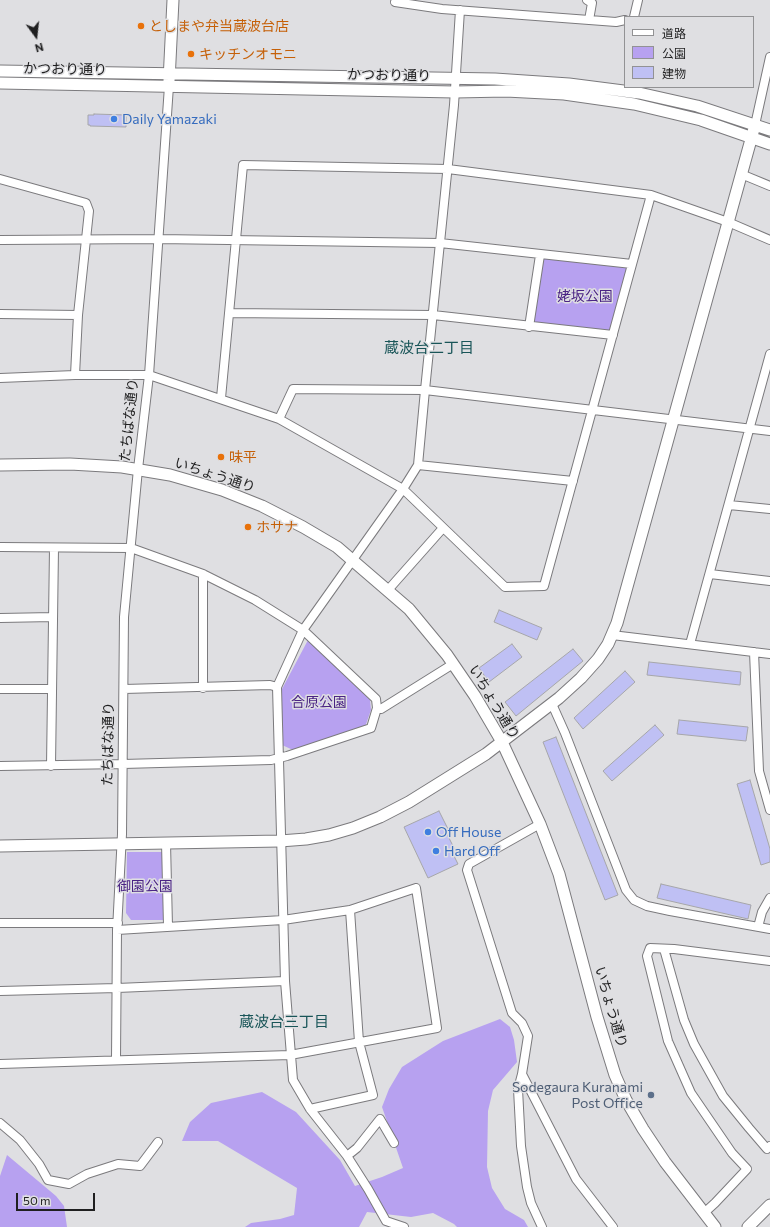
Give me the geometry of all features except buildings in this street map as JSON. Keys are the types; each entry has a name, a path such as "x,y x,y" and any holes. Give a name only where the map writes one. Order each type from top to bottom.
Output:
{"street":[{"name":"たちばな通り","path":"116,1059 117,926 122,843 124,617 132,548 138,469 149,375 169,86 173,0"},
{"path":"396,0 395,2 442,9 616,22 624,20"},
{"path":"587,0 592,3 589,20"},
{"path":"634,16 638,0"},
{"path":"404,1227 386,1221 347,1156 310,1109 293,1080 285,981 277,687 303,630 403,489 418,465 424,390 448,169 460,10"},
{"path":"0,846 280,841 330,835 353,828 380,817 409,802 486,754 552,704 581,678 598,659 608,644 625,594 752,137 770,57"},
{"name":"かつおり通り","path":"0,71 456,78 569,84 639,93 697,106 770,130"},
{"name":"かつおり通り","path":"0,83 455,92 506,91 564,94 626,103 701,120 770,144"},
{"path":"221,398 243,165 448,169 651,195 728,222 770,240"},
{"path":"742,174 770,186"},
{"path":"0,180 86,203 89,211 78,315 75,375"},
{"path":"0,378 75,375 149,375 221,398 279,419 403,489 504,587 544,586 651,195"},
{"path":"0,240 158,239 440,243 632,264"},
{"path":"529,327 540,254"},
{"path":"230,313 433,315 529,327 613,335"},
{"path":"0,314 78,315"},
{"path":"690,644 770,354"},
{"path":"279,419 293,389 424,390 770,431"},
{"name":"いちょう通り","path":"0,465 97,465 138,469 170,475 222,490 262,506 303,527 337,547 409,608 453,664 475,696 502,742 540,824 559,874 614,1075 626,1100 643,1129 665,1162 715,1227"},
{"path":"418,465 573,481"},
{"path":"729,504 770,509"},
{"path":"388,590 443,528"},
{"path":"0,548 132,548 203,574 255,600 303,630 376,699 377,708 371,728 278,759 51,766 0,766"},
{"path":"51,766 54,548"},
{"path":"203,574 203,688"},
{"path":"710,574 770,581"},
{"path":"0,618 53,617"},
{"path":"612,635 770,654"},
{"path":"754,652 759,771 770,810"},
{"path":"377,708 381,709 453,664"},
{"path":"124,689 277,687"},
{"path":"0,689 52,689"},
{"path":"552,704 565,733 626,890 634,900 647,906 770,930"},
{"path":"540,824 469,864 467,870 512,1013 522,1023 528,1036 518,1089 521,1146 531,1203 542,1227"},
{"path":"166,843 168,926"},
{"path":"0,923 168,926 283,920 350,910 416,888 437,1028 290,1055 116,1059 0,1064"},
{"path":"758,927 762,912 770,898"},
{"path":"310,1109 373,1095 359,1042 350,910"},
{"path":"704,1213 746,1169 732,1153 691,1093 668,1041 647,956 650,948 674,949 768,961 770,969"},
{"path":"664,949 684,1020 694,1044 723,1096 767,1149 770,1146"},
{"path":"0,991 285,981"},
{"path":"522,1074 576,1179 613,1227"},
{"path":"347,1156 357,1148 380,1119 394,1143"},
{"path":"0,1123 20,1140 39,1164 48,1180 70,1184 87,1174 118,1164 140,1166 158,1142"},
{"path":"748,1227 770,1205"}],"green space":[{"name":"姥坂公園","path":"540,255 632,264 613,335 529,327"},
{"name":"合原公園","path":"308,640 370,700 371,710 365,727 293,750 282,745 282,689"},
{"name":"御園公園","path":"127,852 164,852 165,920 131,920 126,913"},
{"path":"500,1019 510,1027 514,1040 517,1062 493,1090 488,1111 487,1167 492,1188 505,1209 524,1220 528,1227 457,1227 433,1213 411,1217 367,1212 359,1227 245,1227 251,1223 280,1219 294,1215 297,1188 218,1141 182,1141 190,1122 211,1103 262,1092 296,1112 340,1160 355,1186 382,1177 403,1168 382,1107 389,1089 402,1067 443,1041"},
{"path":"7,1155 56,1196 64,1206 67,1227 0,1227 0,1176"}],"place":[{"name":"としまや弁当蔵波台店","path":"141,26"},
{"name":"キッチンオモニ","path":"191,54"},
{"name":"Daily Yamazaki","path":"114,119"},
{"name":"味平","path":"221,457"},
{"name":"ホサナ","path":"248,527"},
{"name":"Off House","path":"428,832"},
{"name":"Hard Off","path":"436,851"},
{"name":"Sodegaura Kuranami Post Office","path":"651,1095"}],"district":[{"name":"蔵波台二丁目","path":"429,348"},
{"name":"蔵波台三丁目","path":"284,1022"}]}
